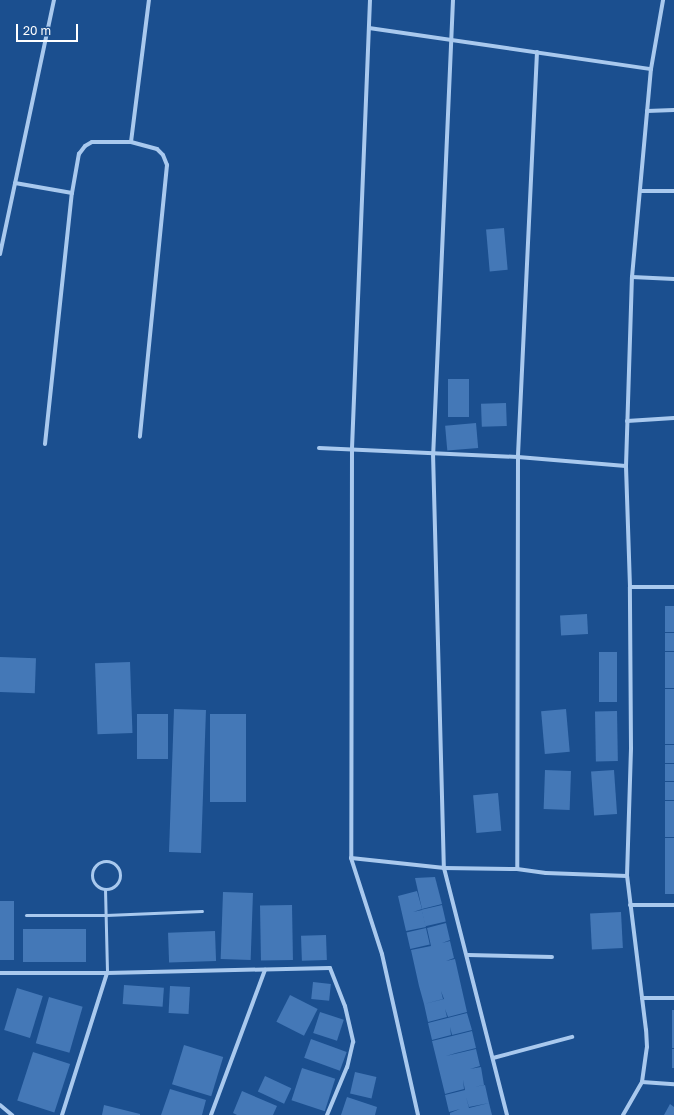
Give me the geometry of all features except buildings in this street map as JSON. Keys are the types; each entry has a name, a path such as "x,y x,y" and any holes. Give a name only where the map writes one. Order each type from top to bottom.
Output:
{"street":[{"path":"0,254 54,0"},
{"path":"131,142 149,0"},
{"path":"370,0 352,450 351,858 382,954 418,1115"},
{"path":"453,0 450,39 433,453 444,868 468,955 507,1115"},
{"path":"623,1115 642,1082 647,1047 627,876 631,748 630,586 626,466 632,277 651,69 663,0"},
{"path":"368,28 651,69"},
{"path":"517,869 518,457 537,52"},
{"path":"647,111 674,110"},
{"path":"45,444 72,193 79,154 84,146 92,142 131,142 157,150 163,155 167,166 140,437"},
{"path":"14,183 72,193"},
{"path":"640,191 674,191"},
{"path":"632,277 674,279"},
{"path":"627,421 674,418"},
{"path":"319,448 518,457 626,466"},
{"path":"630,586 674,587"},
{"path":"351,858 444,868 517,869 546,873 627,876"},
{"path":"630,905 674,905"},
{"path":"468,955 552,957"},
{"path":"0,973 107,973 330,968 345,1006 353,1042 347,1067 327,1115"},
{"path":"211,1115 265,970"},
{"path":"62,1115 107,973"},
{"path":"642,998 674,998"},
{"path":"493,1058 572,1036"},
{"path":"642,1082 674,1084"},
{"path":"0,1105 12,1115"}],"lane":[{"path":"106,860 116,865 120,875 115,885 105,889 95,885 91,874 96,864 106,860"},
{"path":"105,889 107,973"},
{"path":"26,915 106,915 202,911"}]}
